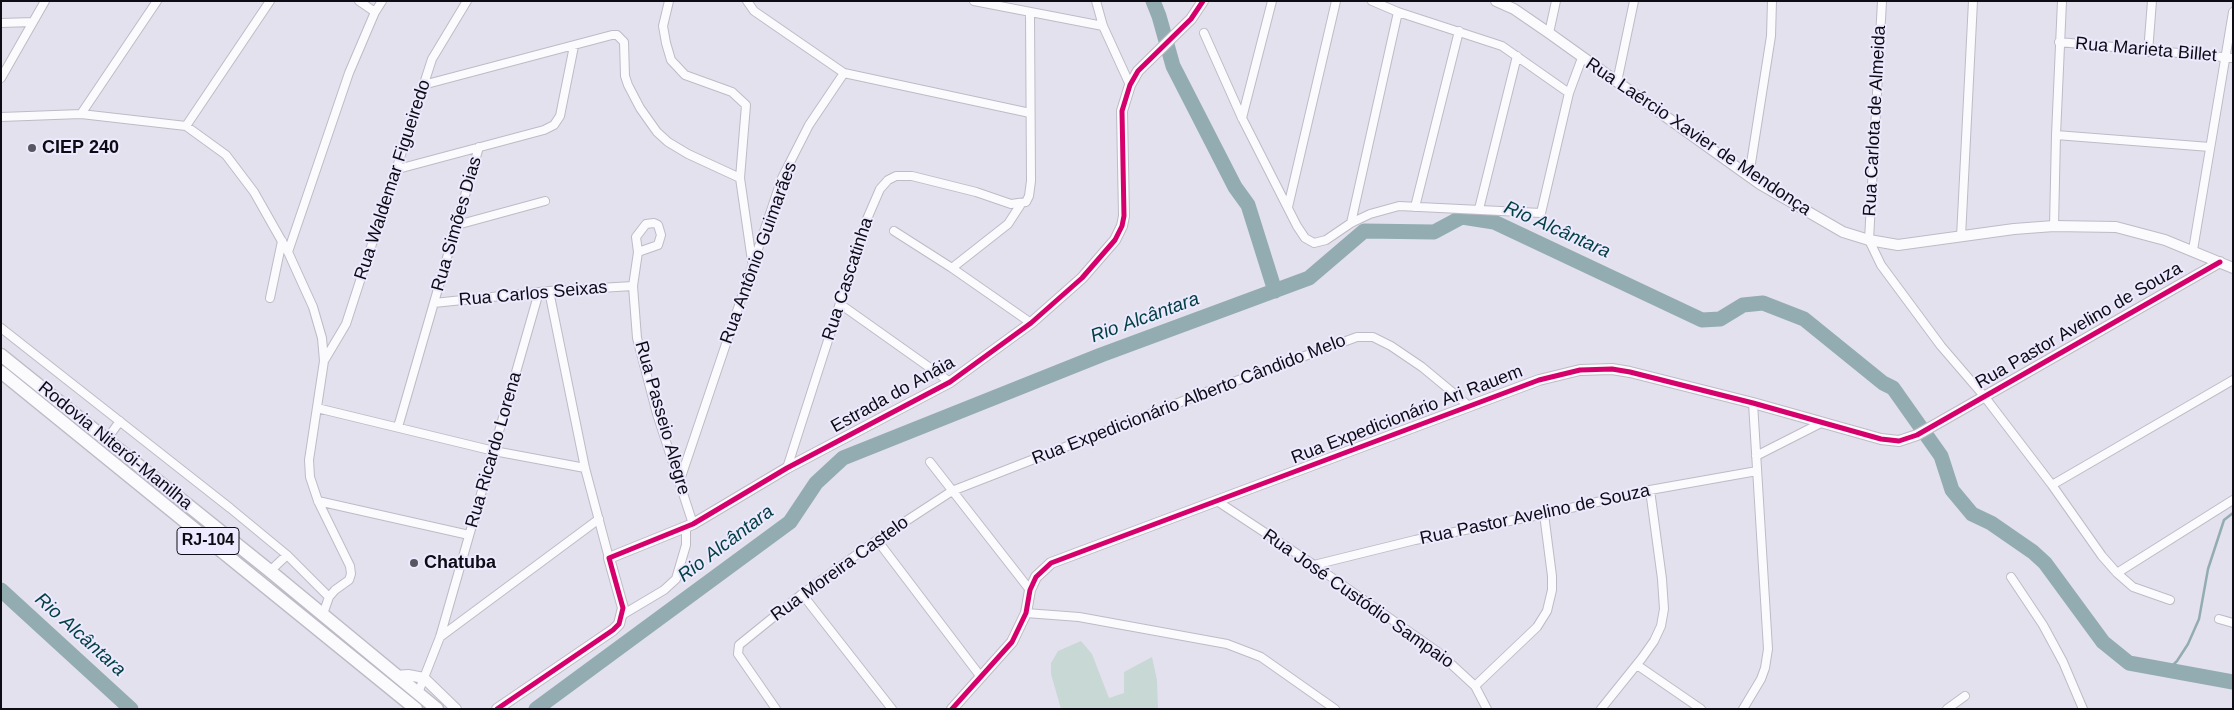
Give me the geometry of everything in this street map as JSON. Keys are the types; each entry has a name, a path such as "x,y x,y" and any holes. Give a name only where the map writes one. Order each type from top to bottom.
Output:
{"highway":[{"name":"Rodovia Niterói-Manilha","path":"1,355 323,614 437,709"},
{"name":"Rodovia Niterói-Manilha","path":"1,372 416,709"}],"street":[{"path":"1,78 46,1"},
{"path":"81,114 157,1"},
{"path":"186,126 270,1"},
{"path":"359,1 375,12"},
{"path":"288,252 349,73 375,12 382,1"},
{"name":"Rua Waldemar Figueiredo","path":"324,361 346,324 398,169 423,85 437,48 467,1"},
{"path":"669,1 663,34 671,60 685,75 732,92 746,105 740,178 752,264"},
{"path":"747,1 754,11 844,73 1030,113"},
{"path":"974,1 1030,14 1102,26"},
{"path":"1096,1 1102,26 1130,85"},
{"name":"Estrada do Anáia","path":"609,558 689,526 787,468 950,382 1031,323 1082,278 1115,240 1122,226 1124,216 1122,111 1130,85 1138,71 1191,19 1203,1"},
{"path":"1242,118 1272,1"},
{"path":"1288,207 1336,1"},
{"path":"1372,1 1398,12 1502,46 1569,93"},
{"name":"Rua Laércio Xavier de Mendonça","path":"1496,1 1514,9 1549,33 1748,176 1828,225 1869,240 1885,244 1912,245 2014,229 2054,226 2130,230 2193,250 2233,268"},
{"path":"1549,33 1556,1"},
{"path":"1617,82 1634,1"},
{"path":"1748,176 1771,36 1772,1"},
{"name":"Rua Carlota de Almeida","path":"1869,240 1882,1"},
{"path":"1961,237 1973,1"},
{"path":"2054,226 2059,42 2062,1"},
{"path":"2148,52 2152,1"},
{"path":"1351,224 1398,12"},
{"path":"2193,250 2210,147 2229,58 2233,12"},
{"path":"952,268 1008,224 1021,204 1026,202 1029,196 1031,181 1030,14"},
{"path":"1,23 33,22"},
{"path":"1415,207 1459,31"},
{"path":"1204,32 1242,118 1288,207 1305,238 1314,243 1326,240 1351,224 1385,209 1399,206 1541,213 1569,93 1582,58"},
{"path":"423,85 612,35 621,38 624,42 625,76 640,108 657,132 668,142 688,154 740,178"},
{"name":"Rua Marieta Billet","path":"2059,42 2148,52 2229,58"},
{"name":"Rua Simões Dias","path":"398,427 479,147 544,130 559,120 574,46"},
{"path":"1479,209 1518,56"},
{"name":"Rua Antônio Guimarães","path":"680,480 782,178 809,125 844,73"},
{"path":"1,117 81,114 186,126 218,148 234,163 254,192 288,252 313,307 322,338 324,361 309,460 310,477 318,501 350,566 352,574 349,580 335,590 329,598 323,614"},
{"path":"2056,135 2210,147"},
{"path":"398,169 479,147"},
{"name":"Rua Cascatinha","path":"787,468 867,219 880,189 888,180 896,176 912,176 976,192 1011,204 1021,204"},
{"path":"457,224 545,201"},
{"path":"894,231 952,268 1031,323"},
{"path":"1869,240 1888,277 1941,346 1984,396 2116,573 2133,587 2170,600"},
{"path":"270,298 282,241"},
{"name":"Rua Passeio Alegre","path":"638,252 633,286 639,353 680,480 689,526"},
{"name":"Rua Pastor Avelino de Souza","path":"1952,415 2220,262"},
{"name":"Rua Carlos Seixas","path":"434,303 549,291 633,286"},
{"path":"497,709 613,630 619,624 623,608 584,468 549,291"},
{"name":"Rua Ricardo Lorena","path":"418,693 440,637 539,292"},
{"path":"840,304 950,382"},
{"path":"4,330 287,555 329,598"},
{"name":"Rua Expedicionário Alberto Cândido Melo","path":"952,491 1214,388 1357,337 1373,338 1390,346 1422,367 1469,406"},
{"name":"Rua Expedicionário Ari Rauem","path":"952,709 1012,642 1026,612 1030,590 1036,577 1051,563 1469,406 1560,374 1595,368 1630,372 1891,441 1906,440 1952,415"},
{"path":"2052,485 2233,380"},
{"path":"1743,709 1760,679 1768,649 1753,403"},
{"path":"316,408 494,451 584,468"},
{"path":"107,439 120,421"},
{"path":"1756,456 1821,423"},
{"path":"930,462 1030,590"},
{"name":"Rua Pastor Avelino de Souza","path":"1314,565 1406,542 1650,490 1757,472"},
{"path":"1601,709 1654,641 1664,609 1662,579 1650,490"},
{"name":"Rua Moreira Castelo","path":"775,709 738,654 738,645 802,594 877,540 952,491"},
{"path":"318,501 469,535"},
{"name":"Rua José Custódio Sampaio","path":"1217,502 1314,565 1438,652 1474,686 1487,709"},
{"path":"2116,573 2231,504"},
{"path":"1474,686 1538,628 1547,611 1552,590 1552,576 1544,514"},
{"path":"440,637 599,519"},
{"path":"622,615 664,590 676,579 686,545 689,526"},
{"path":"877,540 981,677"},
{"path":"270,571 287,555"},
{"path":"2011,577 2047,632 2068,672 2083,709"},
{"path":"802,594 892,709"},
{"path":"1026,612 1079,617 1227,644 1261,657 1334,709"},
{"path":"2218,619 2233,623"},
{"path":"1637,665 1701,709"},
{"path":"397,676 408,675 424,678 456,709"},
{"path":"1947,709 1965,696"}],"shaded area":[{"path":"1081,641 1092,654 1109,698 1124,693 1124,672 1152,657 1157,680 1158,709 1061,709 1051,674 1051,663 1058,651"}],"waterway":[{"path":"1153,1 1173,66 1235,187 1248,205 1275,291"},
{"name":"Rio Alcântara","path":"536,709 790,522 816,483 843,458 1101,355 1309,278 1364,231 1434,232 1462,217 1494,222 1702,320 1720,319 1743,305 1763,303 1804,319 1883,383 1893,388 1941,456 1952,490 1972,514 1991,523 2033,552 2045,563 2103,642 2129,663 2233,682"},
{"path":"2167,671 2177,661 2188,644 2199,619 2208,569 2224,520 2233,513"},
{"name":"Rio Alcântara","path":"1,590 131,709"}],"cycle path":[{"path":"497,709 619,624 623,608 609,558 693,524 787,468 950,382 1031,323 1082,278 1115,240 1122,226 1124,216 1122,111 1130,85 1138,71 1191,19 1203,1"},
{"path":"952,709 1012,642 1026,613 1030,590 1036,577 1051,563 1539,380 1580,370 1612,369 1630,372 1753,403 1881,439 1899,441 1917,435 2220,262"}],"place":[{"name":"CIEP 240","path":"32,148"},
{"name":"Chatuba","path":"414,563"}]}
